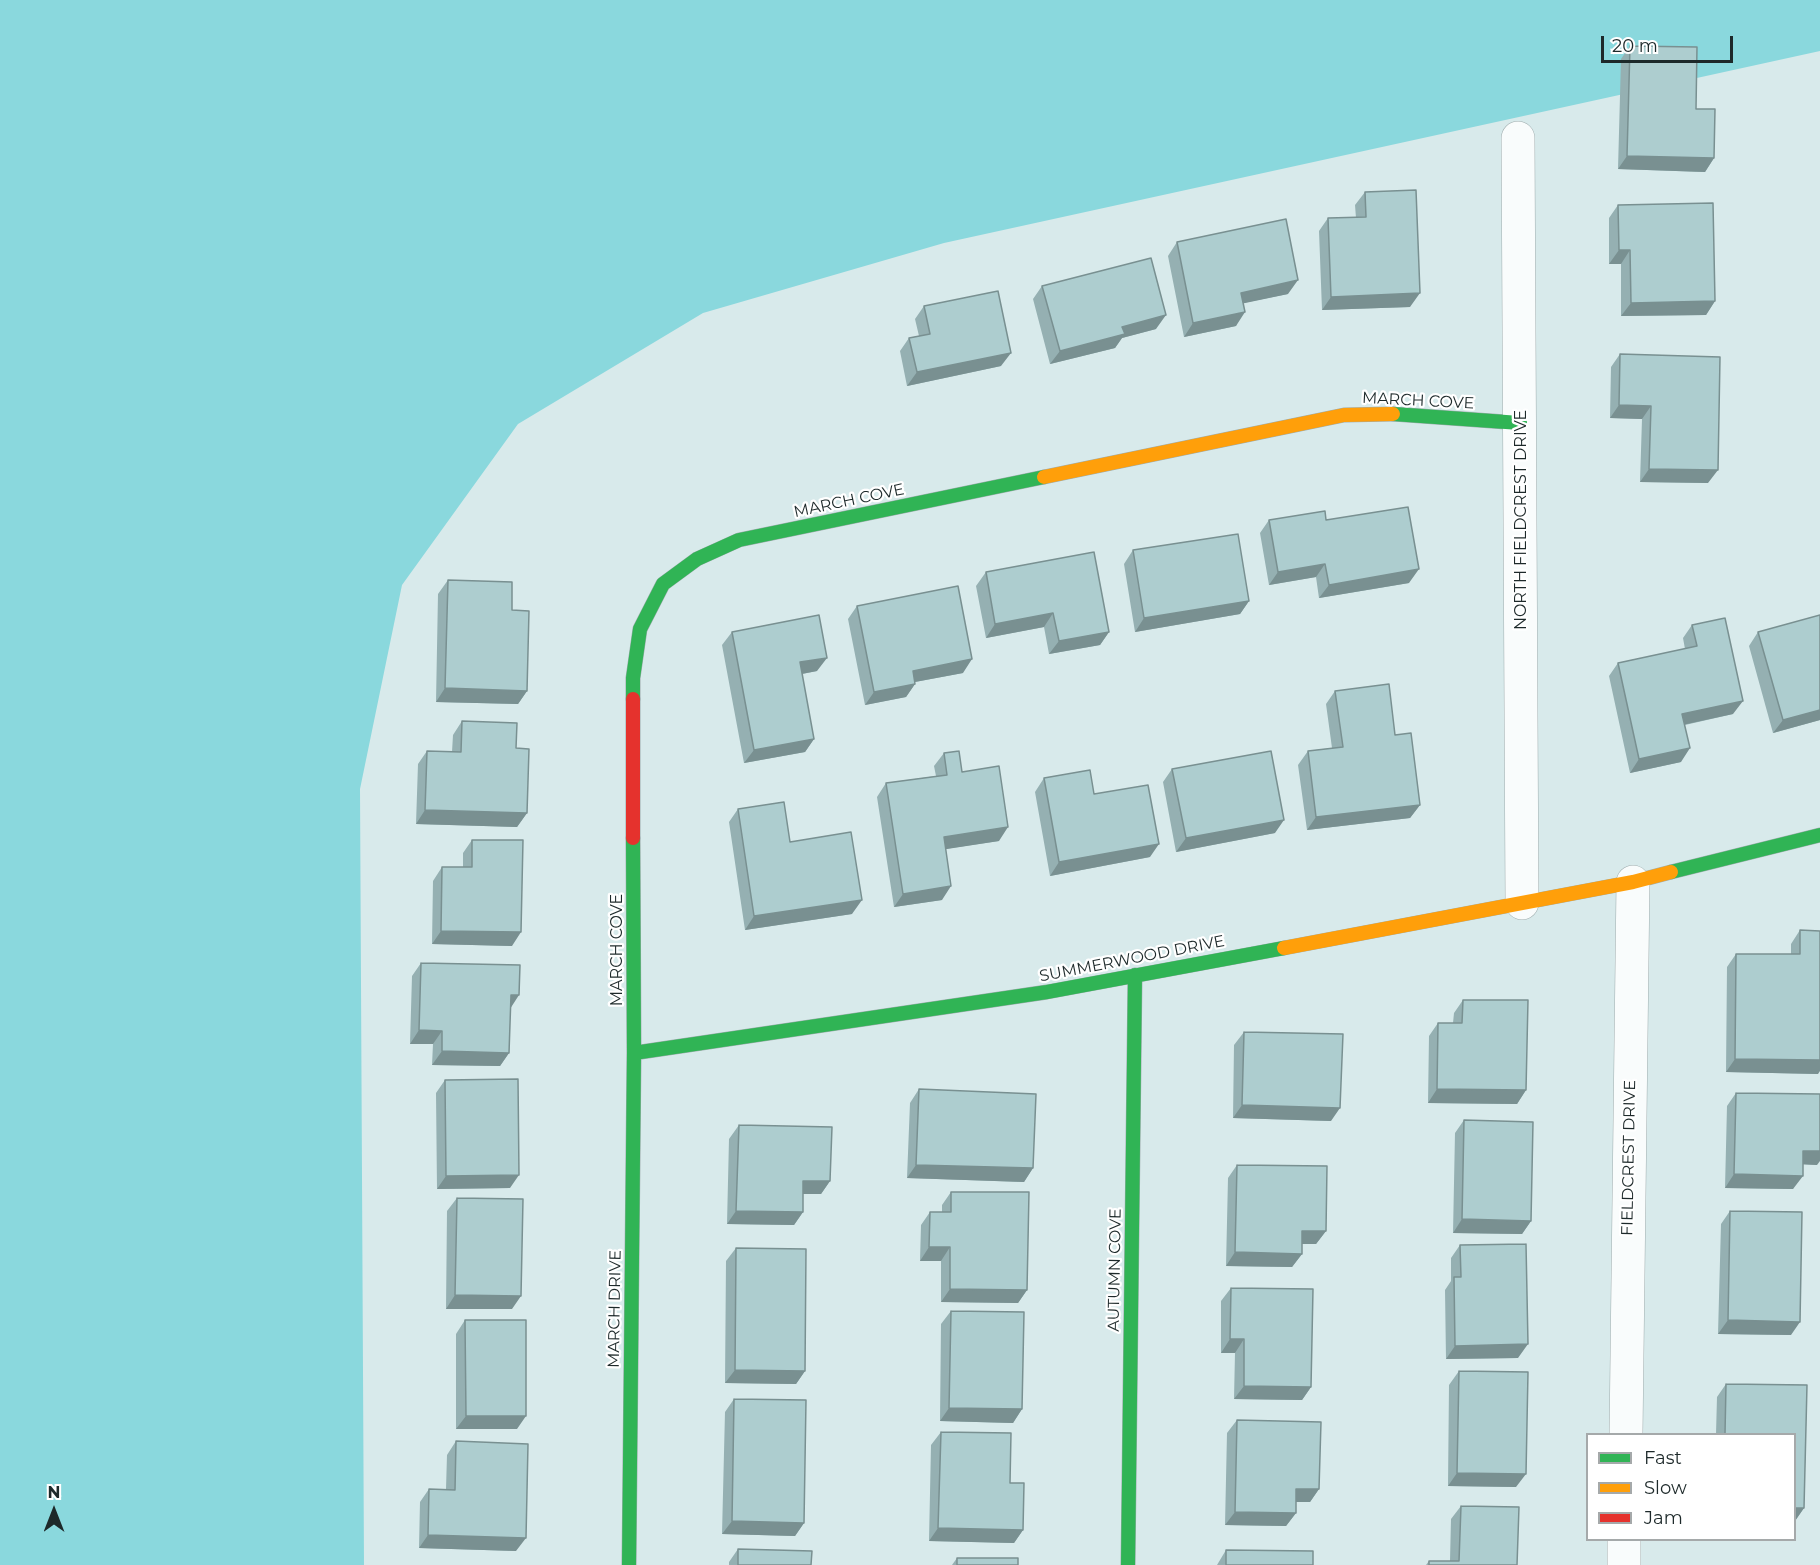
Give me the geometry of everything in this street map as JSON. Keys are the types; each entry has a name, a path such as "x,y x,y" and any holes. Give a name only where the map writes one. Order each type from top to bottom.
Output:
{"street":[{"name":"NORTH FIELDCREST DRIVE","path":"1518,138 1522,903"},
{"name":"MARCH COVE","path":"634,1053 633,678 640,629 663,584 697,559 739,540 1344,415 1378,413 1520,423"},
{"path":"1633,882 1820,835"},
{"name":"SUMMERWOOD DRIVE","path":"634,1053 1047,992 1633,882"},
{"name":"FIELDCREST DRIVE","path":"1626,1433 1633,882"},
{"name":"AUTUMN COVE","path":"1128,1565 1135,975"},
{"name":"MARCH DRIVE","path":"629,1565 634,1053"},
{"path":"1624,1541 1624,1565"}],"shaded area":[{"path":"0,0 1820,0 1820,51 944,243 703,313 518,424 402,585 360,789 364,1565 0,1565"}],"building":[{"path":"1630,46 1697,47 1696,109 1715,109 1714,158 1627,156"},
{"path":"1416,190 1420,293 1331,297 1328,218 1366,217 1365,192"},
{"path":"1713,203 1715,301 1631,303 1630,250 1619,250 1618,205"},
{"path":"1286,219 1298,280 1241,293 1245,312 1193,323 1177,242"},
{"path":"1151,258 1166,315 1122,327 1125,334 1060,351 1042,286"},
{"path":"998,291 1011,353 917,372 909,338 930,334 924,306"},
{"path":"1620,354 1720,357 1718,470 1649,469 1651,406 1619,405"},
{"path":"1408,507 1419,569 1329,585 1325,564 1278,572 1269,520 1325,511 1326,520"},
{"path":"1238,534 1249,601 1144,618 1133,550"},
{"path":"1094,552 1109,632 1059,641 1053,613 995,624 986,572"},
{"path":"448,580 512,582 512,610 529,611 527,691 445,688"},
{"path":"958,586 972,659 913,671 915,684 874,692 857,606"},
{"path":"819,615 827,658 800,662 814,739 754,750 732,632"},
{"path":"1820,615 1820,710 1783,720 1758,632"},
{"path":"1725,618 1743,701 1682,714 1690,748 1639,759 1618,663 1697,646 1692,625"},
{"path":"1389,684 1395,735 1411,733 1420,805 1316,817 1308,751 1343,747 1335,691"},
{"path":"462,721 517,723 516,748 529,749 527,813 425,810 427,751 461,752"},
{"path":"959,751 962,772 999,766 1008,827 944,837 951,886 903,894 886,783 947,775 944,753"},
{"path":"1271,751 1284,820 1186,838 1172,769"},
{"path":"1090,770 1094,794 1148,785 1159,844 1059,862 1044,778"},
{"path":"784,802 790,842 851,832 862,900 754,916 738,809"},
{"path":"472,840 523,840 521,932 441,931 442,867 472,867"},
{"path":"1800,930 1820,931 1820,1060 1735,1059 1736,954 1800,954"},
{"path":"421,963 520,965 519,995 511,995 509,1053 442,1051 442,1031 419,1030"},
{"path":"1463,1000 1528,1000 1526,1090 1437,1089 1438,1023 1462,1023"},
{"path":"1244,1032 1343,1034 1340,1108 1242,1105"},
{"path":"518,1079 519,1175 446,1176 445,1080"},
{"path":"919,1089 1036,1094 1033,1168 916,1165"},
{"path":"1736,1093 1820,1094 1820,1151 1803,1151 1803,1176 1734,1174"},
{"path":"1464,1120 1533,1122 1531,1221 1462,1219"},
{"path":"739,1125 832,1127 830,1181 803,1181 803,1212 736,1211"},
{"path":"1237,1165 1327,1166 1326,1231 1302,1231 1302,1254 1235,1252"},
{"path":"951,1192 1029,1192 1027,1290 950,1289 950,1247 929,1247 930,1212 951,1212"},
{"path":"457,1198 523,1199 521,1296 455,1295"},
{"path":"1730,1211 1802,1212 1800,1322 1728,1320"},
{"path":"1526,1244 1528,1344 1455,1346 1454,1277 1461,1277 1460,1245"},
{"path":"736,1248 806,1249 805,1371 735,1370"},
{"path":"1231,1288 1313,1289 1311,1387 1244,1386 1244,1339 1230,1339"},
{"path":"951,1311 1024,1312 1022,1409 949,1408"},
{"path":"465,1320 526,1320 526,1416 466,1416"},
{"path":"1459,1371 1528,1372 1526,1474 1457,1473"},
{"path":"1726,1384 1807,1385 1804,1508 1796,1508 1796,1433 1725,1433"},
{"path":"734,1399 806,1400 804,1523 732,1521"},
{"path":"1237,1420 1321,1422 1319,1489 1296,1489 1296,1513 1235,1512"},
{"path":"941,1432 1011,1433 1010,1483 1024,1483 1023,1530 938,1528"},
{"path":"456,1441 528,1444 526,1538 428,1535 429,1489 455,1490"},
{"path":"1461,1506 1519,1507 1517,1565 1429,1565 1429,1561 1459,1561"},
{"path":"738,1549 812,1551 811,1565 738,1565"},
{"path":"1226,1550 1313,1551 1313,1565 1226,1565"},
{"path":"957,1558 1018,1558 1018,1565 957,1565"}],"traffic: fast":[{"path":"1393,414 1520,423"},
{"path":"633,699 633,678 640,629 663,584 697,559 739,540 1044,477"},
{"path":"1671,872 1820,835"},
{"path":"629,1565 634,1053 633,838"},
{"path":"634,1053 1047,992 1284,948"},
{"path":"1128,1565 1135,975"}],"traffic: slow":[{"path":"1044,477 1344,415 1393,414"},
{"path":"1284,948 1633,882 1671,872"}],"traffic: jam":[{"path":"633,699 633,838"}]}
